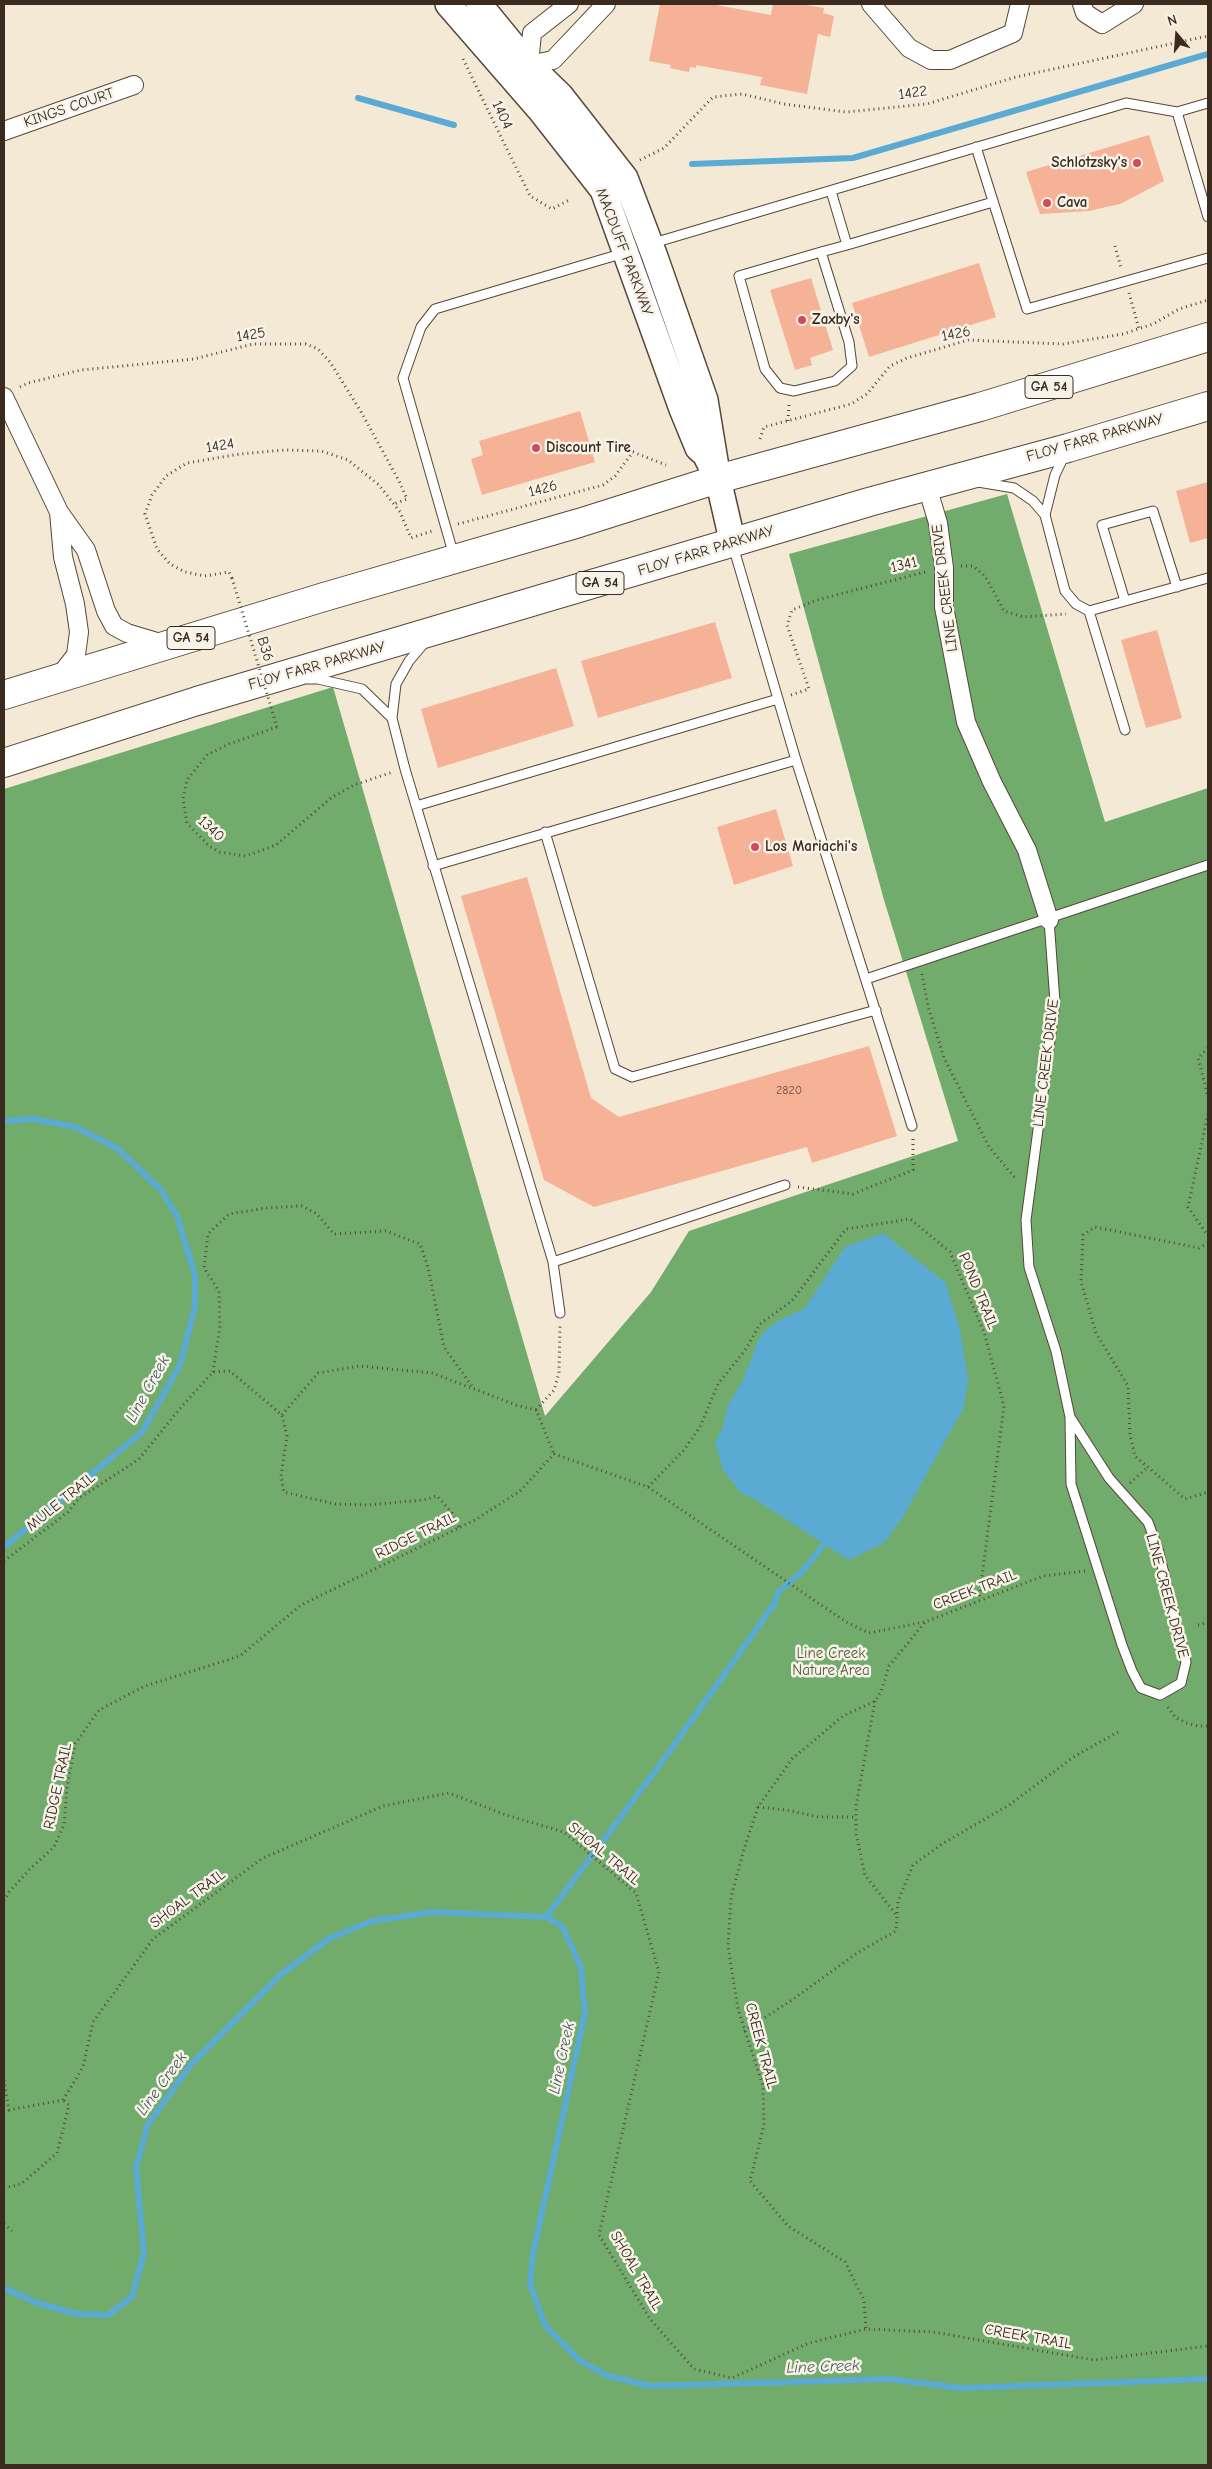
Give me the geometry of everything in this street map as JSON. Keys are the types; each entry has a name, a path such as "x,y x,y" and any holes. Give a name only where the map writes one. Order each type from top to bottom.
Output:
{"main road":[{"name":"GA 54","path":"4,695 455,558 579,523 718,479 980,407 1208,337"},
{"name":"GA 54","path":"1117,366 1173,359 1208,350"},
{"name":"FLOY FARR PARKWAY","path":"4,763 275,678 940,482 1068,448 1208,406"}],"street":[{"name":"MACDUFF PARKWAY","path":"448,4 522,73 560,95 625,178 639,248 685,416 698,448 705,454 718,479 733,544"},
{"name":"MACDUFF PARKWAY","path":"479,4 522,73"},
{"path":"522,73 532,33 569,4"},
{"path":"522,73 553,60 606,4"},
{"path":"871,4 909,48 931,60 950,60 1013,33 1020,4"},
{"path":"1082,4 1084,13 1102,24 1134,4"},
{"name":"KINGS COURT","path":"4,132 134,85"},
{"path":"8,394 59,512 86,550 106,611 114,626 127,633 166,645"},
{"name":"LINE CREEK DRIVE","path":"940,482 929,493 938,523 944,568 944,607 966,722 992,782 1027,850 1049,920"},
{"path":"57,679 76,655 79,632 75,604 63,557 59,512"}],"lane":[{"path":"455,558 444,528 403,378 421,327 435,309 1126,103 1177,112 1208,102"},
{"path":"1177,112 1208,218"},
{"path":"976,147 1027,309 1208,258"},
{"path":"831,190 847,245"},
{"path":"822,252 849,342 852,366 835,381 794,391 780,388 765,369 739,276 993,202"},
{"path":"1045,515 1055,475 1068,448"},
{"path":"940,482 1014,488 1034,501 1045,515 1065,591 1076,604 1089,611 1208,578"},
{"path":"1124,601 1102,525 1153,511 1177,587"},
{"path":"733,544 796,760 912,1126"},
{"path":"1089,611 1125,730"},
{"path":"433,632 409,661 396,684 392,718 433,866 553,1262 560,1313"},
{"path":"275,678 318,679 362,690 392,718"},
{"path":"416,806 778,699"},
{"path":"433,866 796,760"},
{"path":"545,832 615,1069 632,1077 876,1010"},
{"path":"866,979 1049,920 1208,865"},
{"name":"LINE CREEK DRIVE","path":"1049,920 1054,1002 1026,1220 1029,1267 1056,1352 1070,1417 1071,1484 1132,1672 1141,1688 1160,1695 1181,1683 1186,1662 1166,1576 1148,1522 1109,1478 1070,1417"},
{"path":"553,1262 785,1185"}],"path":[{"name":"1422","path":"640,160 664,148 713,97 742,94 784,104 846,112 927,104 1016,77 1208,36"},
{"name":"1404","path":"460,51 530,196 552,209 571,199"},
{"name":"1426","path":"760,439 764,427 851,404 867,394 890,366 916,356 968,340 1063,344 1123,334 1153,324 1179,310 1208,300"},
{"name":"1425","path":"8,394 28,383 81,370 194,359 254,344 306,344 318,349 330,362 360,410 400,481 407,499 394,504"},
{"name":"1424","path":"232,578 229,572 205,576 185,572 170,564 157,549 146,514 152,494 166,476 187,463 240,454 285,450 321,451 348,460 379,486 394,504 400,512 411,538"},
{"name":"1426","path":"411,538 603,485 615,476 633,452 666,465"},
{"name":"1341","path":"778,699 809,689 787,625 792,610 817,600 944,568 973,566 985,576 1004,611 1023,617 1089,611"},
{"name":"B36","path":"232,578 277,727"},
{"name":"1340","path":"277,727 229,744 207,755 187,780 183,798 187,823 209,846 220,852 246,856 276,845 331,798 360,783 405,769"},
{"path":"920,961 928,1006 944,1058 989,1147 1030,1195"},
{"path":"1208,1048 1198,1058 1208,1096"},
{"path":"1208,1114 1188,1207 1208,1236"},
{"path":"785,1185 853,1194 913,1170 912,1126"},
{"path":"459,1528 452,1512 437,1496 423,1500 367,1505 335,1504 284,1492 281,1476 287,1436 282,1415 230,1371 213,1372 220,1326 219,1291 204,1268 208,1234 230,1214 266,1208 302,1206 317,1214 334,1234 386,1231 420,1244 428,1267 444,1347 474,1389"},
{"name":"POND TRAIL","path":"648,1487 683,1451 700,1427 718,1384 746,1348 760,1324 792,1301 846,1229 910,1219 950,1252 984,1332 1004,1406 979,1600"},
{"path":"1208,1244 1199,1248 1095,1227 1083,1235 1081,1282 1096,1333 1128,1386 1130,1435 1135,1456 1185,1499 1208,1492"},
{"path":"536,1410 554,1390 559,1373 560,1313"},
{"path":"282,1415 318,1372 359,1366 432,1373 516,1405 536,1410"},
{"name":"MULE TRAIL","path":"4,1561 68,1512 78,1499 139,1459 182,1406 213,1372"},
{"path":"536,1410 554,1454 648,1487 846,1622 869,1633 924,1622"},
{"name":"RIDGE TRAIL","path":"4,1901 9,1892 31,1868 54,1847 64,1825 67,1788 75,1744 99,1710 145,1686 240,1656 301,1605 459,1528 520,1491 554,1454"},
{"path":"1121,1492 1148,1467"},
{"name":"CREEK TRAIL","path":"897,1917 866,1875 856,1833 856,1817 875,1701 881,1692 889,1666 924,1622 1043,1576 1076,1570 1098,1571"},
{"path":"1198,1625 1208,1622"},
{"path":"1160,1695 1175,1717 1198,1726 1208,1726"},
{"name":"CREEK TRAIL","path":"875,1701 843,1716 792,1759 758,1807 744,1849 732,1897 728,1947 738,2009 763,2086 764,2125 750,2180 788,2226 845,2262 864,2300 866,2329 932,2332 1094,2360 1208,2346"},
{"path":"744,2031 792,2000 857,1953 896,1930 898,1901 913,1864 942,1844 1009,1805 1075,1756 1118,1732"},
{"name":"SHOAL TRAIL","path":"62,2100 83,2067 94,2022 153,1939 263,1858 383,1806 449,1793 506,1815 564,1832 636,1893 659,1972 599,2235 650,2319 694,2369 732,2378 809,2343 866,2329"},
{"path":"758,1807 787,1810 819,1817 856,1817"},
{"path":"4,2080 9,2110"},
{"path":"4,2112 62,2100 69,2105 57,2153 22,2184 4,2188"},
{"path":"4,2224 12,2231"}],"green space":[{"name":"Line Creek Nature Area","path":"1007,494 1105,822 1208,788 1208,2465 4,2465 4,789 333,687 545,1416 651,1292 689,1231 958,1141 884,900 789,554"}],"water":[{"path":"883,1233 946,1283 960,1330 968,1380 964,1407 904,1515 884,1543 849,1560 753,1498 741,1493 723,1470 715,1442 723,1427 728,1405 742,1382 758,1341 764,1332 776,1322 805,1308 845,1247"}],"building":[{"path":"660,4 711,4 771,15 773,4 800,4 824,8 823,13 834,16 830,37 818,34 807,94 760,85 762,77 696,65 696,68 690,67 689,72 670,68 671,65 649,61"},
{"path":"1149,135 1164,181 1120,204 1089,211 1040,214 1026,172"},
{"path":"979,263 996,317 869,357 852,303"},
{"name":"Zaxby's","path":"811,278 833,350 810,358 812,365 795,370 770,290"},
{"name":"Discount Tire","path":"580,411 595,462 482,495 471,459 483,455 479,441"},
{"path":"1208,482 1208,538 1190,543 1176,491"},
{"path":"715,622 732,678 598,718 581,661"},
{"path":"1157,630 1182,718 1146,728 1121,640"},
{"path":"556,668 574,726 438,768 421,709"},
{"name":"Los Mariachi's","path":"776,809 793,866 734,885 717,827"},
{"path":"527,877 591,1098 619,1117 869,1046 897,1136 812,1163 807,1147 594,1207 544,1180 461,896"}],"waterway":[{"path":"692,164 853,158 1208,54"},
{"path":"358,98 454,125"},
{"name":"Line Creek","path":"4,1121 34,1119 75,1127 117,1148 161,1190 177,1216 195,1275 195,1306 180,1365 142,1432 4,1547"},
{"path":"546,1917 667,1755 775,1603 778,1592 802,1572 824,1544"},
{"name":"Line Creek","path":"4,2288 37,2303 77,2314 108,2315 132,2297 144,2253 136,2168 148,2124 193,2062 280,1975 330,1938 372,1921 433,1912 546,1917 562,1926 581,1967 585,2013 533,2254 530,2285 546,2327 579,2360 606,2375 650,2386 889,2379 960,2388 1208,2379"}],"place":[{"name":"Schlotzsky's","path":"1137,163"},
{"name":"Cava","path":"1047,203"},
{"name":"Zaxby's","path":"802,320"},
{"name":"Discount Tire","path":"536,448"},
{"name":"Los Mariachi's","path":"755,847"}]}
